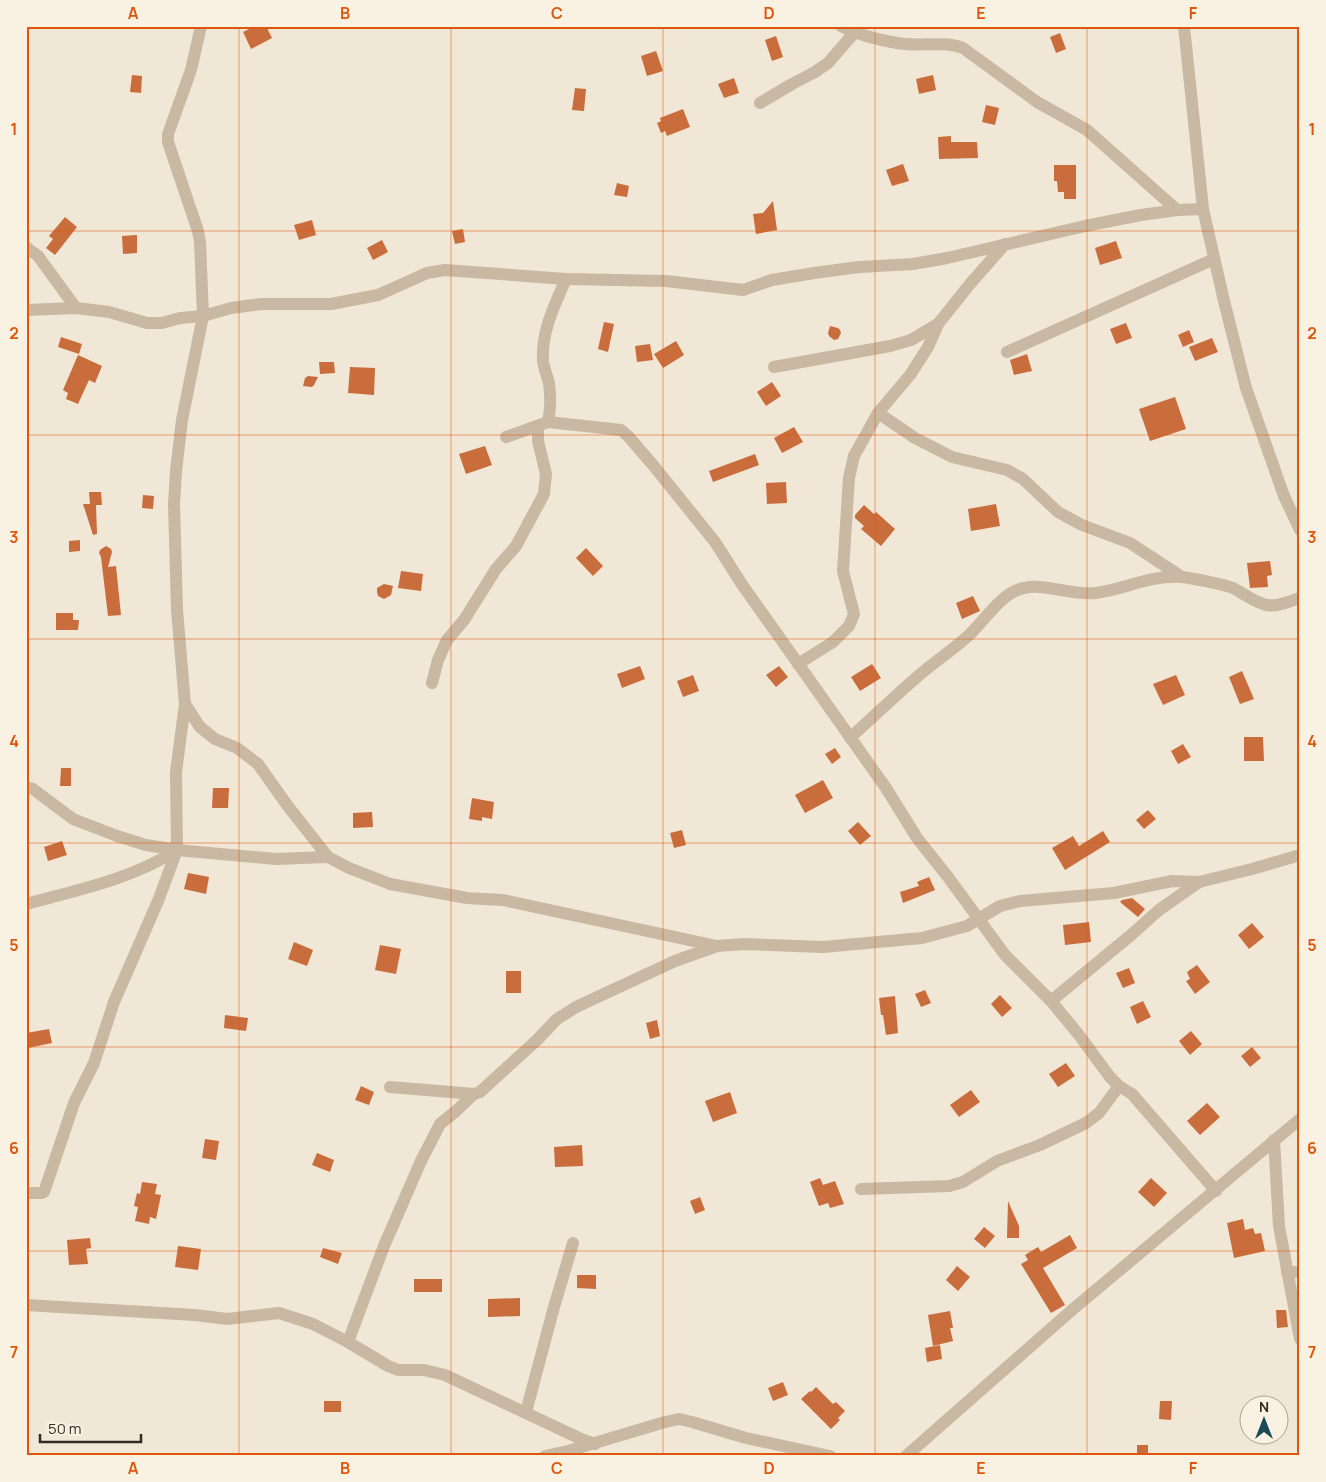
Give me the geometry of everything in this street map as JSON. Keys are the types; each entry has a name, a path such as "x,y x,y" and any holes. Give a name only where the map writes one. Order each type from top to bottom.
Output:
{"street":[{"path":"26,1193 44,1192 74,1103 94,1062 120,988 158,901 177,850 176,772 185,704 177,610 174,504 182,420 203,316 198,231 168,142 168,134 191,70 201,26"},
{"path":"841,26 854,33 904,44 954,44 963,48 1037,102 1087,130 1177,210"},
{"path":"1184,26 1204,209 1214,259 1246,388 1284,496 1300,530"},
{"path":"760,104 815,72 828,62 854,33"},
{"path":"28,311 76,308 109,312 146,323 162,323 180,318 203,316 231,308 261,304 332,304 378,295 426,273 445,270 566,279 666,281 743,290 781,278 860,267 912,264 948,258 1094,224 1177,210 1204,209"},
{"path":"798,664 833,642 848,626 854,614 843,571 849,478 854,456 878,414 910,375 928,347 938,324 1005,244"},
{"path":"26,247 38,256 76,308"},
{"path":"1007,352 1214,259"},
{"path":"432,683 438,660 447,640 464,620 496,569 516,546 544,494 546,474 538,441 551,405 549,383 543,360 544,346 547,327 554,305 566,279"},
{"path":"774,367 890,346 912,340 938,324"},
{"path":"878,414 915,438 952,457 1007,470 1023,479 1058,512 1082,525 1130,543 1182,577"},
{"path":"506,437 543,424 621,430 628,436 654,465 715,542 741,583 886,788 917,838 980,919 1005,955 1051,1001 1110,1077 1118,1086 1132,1094 1216,1191"},
{"path":"850,738 918,676 968,636 1000,601 1023,588 1094,593 1118,589 1146,580 1182,577 1231,588 1266,605 1277,605 1300,598"},
{"path":"185,704 200,727 215,738 236,748 258,764 328,857 349,868 390,884 466,898 503,900 717,946"},
{"path":"26,787 33,789 73,820 139,842 177,850 276,859 328,857"},
{"path":"26,904 125,876 161,860 177,850"},
{"path":"390,1087 474,1094 480,1092 557,1019 576,1007 675,961 717,946 744,944 823,947 922,938 967,926 1000,906 1020,901 1114,893 1172,881 1199,882 1300,855"},
{"path":"1051,1001 1159,910 1199,882"},
{"path":"861,1189 949,1186 963,1182 997,1161 1040,1145 1086,1123 1099,1113 1118,1086"},
{"path":"348,1342 384,1246 421,1160 440,1124 474,1094"},
{"path":"906,1456 1072,1310 1300,1119"},
{"path":"1274,1140 1279,1226 1293,1272 1300,1339"},
{"path":"526,1412 573,1244"},
{"path":"26,1305 195,1315 227,1319 279,1313 313,1324 388,1366 398,1370 424,1370 445,1375 595,1444"},
{"path":"545,1456 595,1444 679,1419 746,1438 830,1456"}],"building":[{"path":"255,26 266,26 272,38 251,49 243,32"},
{"path":"1060,33 1066,49 1056,53 1050,37"},
{"path":"776,36 783,57 772,61 765,40"},
{"path":"656,51 663,71 647,76 641,56"},
{"path":"132,75 142,76 141,93 130,92"},
{"path":"933,75 936,90 919,94 916,79"},
{"path":"734,78 739,93 724,98 718,84"},
{"path":"575,88 586,89 584,111 572,110"},
{"path":"986,105 999,108 995,125 982,122"},
{"path":"683,109 690,127 667,136 665,131 661,133 657,123 661,121 660,118"},
{"path":"951,136 951,142 977,142 978,158 939,159 938,137"},
{"path":"903,164 909,181 892,186 886,170"},
{"path":"1054,165 1076,165 1076,199 1064,199 1064,192 1058,192 1057,181 1054,181"},
{"path":"617,183 629,186 627,197 614,195"},
{"path":"773,201 777,230 756,234 753,214 763,213"},
{"path":"65,217 77,227 55,255 46,248 53,239 49,236"},
{"path":"312,220 316,235 299,240 294,225"},
{"path":"463,229 465,242 455,244 452,231"},
{"path":"137,235 137,253 123,254 122,236"},
{"path":"382,240 388,252 373,260 367,248"},
{"path":"1116,241 1122,258 1100,265 1095,248"},
{"path":"604,322 614,324 608,352 598,349"},
{"path":"1126,323 1132,338 1116,344 1110,329"},
{"path":"830,326 840,330 841,333 838,339 834,340 829,336"},
{"path":"1189,330 1194,342 1183,347 1178,335"},
{"path":"61,337 82,344 79,354 58,347"},
{"path":"1212,338 1218,352 1195,361 1189,347"},
{"path":"676,341 684,355 663,368 654,354"},
{"path":"650,344 653,360 637,362 635,346"},
{"path":"1027,354 1032,371 1014,375 1010,360"},
{"path":"78,355 102,366 95,383 89,380 78,404 66,399 68,393 63,390"},
{"path":"319,362 334,362 335,373 320,374"},
{"path":"350,367 375,368 374,395 348,393"},
{"path":"308,376 318,377 312,387 303,386 305,378"},
{"path":"772,382 781,396 766,406 757,392"},
{"path":"1175,397 1186,429 1150,441 1139,409"},
{"path":"794,427 803,442 782,453 774,438"},
{"path":"485,446 492,465 466,474 459,454"},
{"path":"755,454 759,465 713,482 709,471"},
{"path":"786,482 787,503 767,504 766,483"},
{"path":"89,492 101,492 102,505 96,505 97,534 93,535 83,504 90,504"},
{"path":"143,495 154,496 153,509 142,508"},
{"path":"996,504 1000,526 971,531 968,509"},
{"path":"864,505 874,514 876,512 895,529 881,546 861,529 864,526 855,518 855,515"},
{"path":"80,540 80,551 69,552 69,541"},
{"path":"106,546 112,552 108,567 116,566 121,615 108,616 99,553"},
{"path":"586,548 603,566 593,576 576,558"},
{"path":"1270,561 1272,575 1267,576 1268,587 1250,588 1247,563"},
{"path":"401,571 423,574 421,591 398,588"},
{"path":"384,584 393,586 391,595 384,599 378,596 377,588"},
{"path":"973,596 980,611 962,619 956,603"},
{"path":"56,613 73,613 73,620 79,620 78,630 56,630"},
{"path":"872,664 881,678 860,691 851,677"},
{"path":"640,666 645,679 622,688 617,674"},
{"path":"779,666 788,677 776,687 766,675"},
{"path":"1242,671 1254,699 1240,704 1229,677"},
{"path":"693,675 699,691 683,697 677,681"},
{"path":"1176,675 1185,695 1163,705 1153,684"},
{"path":"1244,737 1263,737 1264,761 1244,761"},
{"path":"1183,744 1191,757 1178,764 1171,751"},
{"path":"835,748 841,757 832,764 825,754"},
{"path":"61,768 71,768 71,786 60,786"},
{"path":"823,780 833,798 805,813 795,795"},
{"path":"213,788 229,788 228,808 212,808"},
{"path":"472,798 494,802 492,819 482,817 482,821 469,819"},
{"path":"1148,810 1156,819 1144,829 1136,820"},
{"path":"372,812 373,827 353,828 353,813"},
{"path":"858,822 871,836 860,845 848,831"},
{"path":"682,830 686,845 674,848 670,833"},
{"path":"1103,831 1110,842 1065,870 1052,848 1073,836 1079,846"},
{"path":"62,841 67,855 48,861 44,847"},
{"path":"188,873 209,877 206,894 184,889"},
{"path":"929,877 935,890 903,903 900,892 919,886 917,882"},
{"path":"1132,898 1145,909 1138,917 1120,902"},
{"path":"1089,922 1091,942 1065,945 1063,925"},
{"path":"1252,923 1264,937 1249,949 1238,935"},
{"path":"294,942 313,950 307,966 288,959"},
{"path":"380,945 401,949 396,974 375,970"},
{"path":"1197,965 1210,982 1195,994 1186,981 1190,979 1187,972"},
{"path":"1129,968 1135,983 1123,988 1116,973"},
{"path":"506,971 521,971 521,993 506,993"},
{"path":"925,990 931,1003 921,1007 915,994"},
{"path":"1000,995 1012,1008 1002,1017 991,1004"},
{"path":"895,996 898,1033 886,1035 879,998"},
{"path":"1143,1001 1151,1017 1137,1024 1130,1007"},
{"path":"225,1015 248,1018 246,1031 224,1028"},
{"path":"657,1020 660,1036 650,1039 646,1023"},
{"path":"49,1029 52,1043 28,1048 26,1033"},
{"path":"1191,1031 1202,1044 1190,1055 1179,1041"},
{"path":"1252,1047 1261,1058 1250,1067 1241,1056"},
{"path":"1066,1063 1075,1076 1058,1087 1049,1074"},
{"path":"361,1086 374,1092 369,1105 355,1100"},
{"path":"971,1090 980,1102 959,1117 950,1105"},
{"path":"730,1092 737,1113 713,1122 705,1101"},
{"path":"1207,1103 1220,1117 1200,1135 1187,1121"},
{"path":"205,1139 219,1141 216,1160 202,1158"},
{"path":"582,1145 583,1166 555,1167 554,1147"},
{"path":"317,1153 334,1160 330,1172 312,1165"},
{"path":"820,1178 823,1185 835,1181 844,1204 830,1208 828,1203 819,1206 810,1182"},
{"path":"1151,1178 1167,1193 1154,1207 1138,1192"},
{"path":"142,1182 157,1184 155,1194 161,1195 156,1219 150,1217 149,1224 135,1221 138,1207 134,1206 137,1193 140,1194"},
{"path":"700,1197 705,1210 695,1214 690,1201"},
{"path":"1008,1201 1019,1226 1019,1238 1007,1238"},
{"path":"1243,1219 1245,1230 1253,1228 1255,1234 1261,1233 1265,1251 1234,1258 1227,1223"},
{"path":"984,1227 995,1236 985,1248 974,1239"},
{"path":"1070,1235 1077,1248 1043,1268 1065,1305 1051,1313 1021,1264 1028,1260 1025,1255 1038,1247 1041,1252"},
{"path":"90,1238 91,1248 86,1249 88,1264 69,1265 67,1240"},
{"path":"178,1246 201,1249 198,1270 175,1267"},
{"path":"323,1248 342,1253 338,1264 320,1257"},
{"path":"957,1266 970,1277 958,1291 946,1280"},
{"path":"577,1275 596,1275 596,1289 577,1288"},
{"path":"414,1279 442,1279 442,1292 414,1292"},
{"path":"520,1298 520,1316 488,1317 488,1299"},
{"path":"1276,1310 1286,1310 1288,1327 1277,1328"},
{"path":"950,1311 953,1328 950,1328 953,1341 933,1346 928,1315"},
{"path":"940,1345 942,1359 927,1362 925,1348"},
{"path":"783,1382 788,1395 773,1401 768,1388"},
{"path":"816,1387 833,1404 836,1402 845,1411 838,1418 840,1420 831,1429 801,1399"},
{"path":"324,1401 341,1401 341,1412 324,1412"},
{"path":"1160,1401 1172,1401 1171,1420 1159,1419"},
{"path":"1137,1445 1148,1445 1148,1456 1137,1456"}]}
